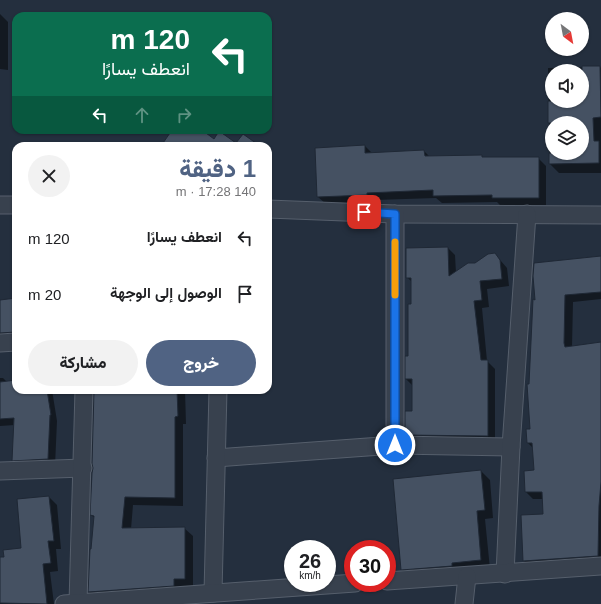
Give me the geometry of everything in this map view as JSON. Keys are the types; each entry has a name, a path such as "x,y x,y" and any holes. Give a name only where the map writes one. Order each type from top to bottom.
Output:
{"street":[{"path":"0,205 12,206"},
{"path":"272,209 395,214 601,215"},
{"path":"395,214 395,445"},
{"path":"505,574 511,447 527,214"},
{"path":"0,343 12,342"},
{"path":"84,394 83,468 71,603 344,584"},
{"path":"213,593 218,394"},
{"path":"216,458 395,445 511,447"},
{"path":"0,471 83,468"},
{"path":"396,580 505,574 601,566"},
{"path":"464,604 467,576"}],"building":[{"path":"589,66 600,66 601,117 593,118 594,141 599,141 599,163 549,164 549,160 589,160 589,116 548,116 548,108 589,108"},
{"path":"169,134 207,134 214,139 217,134 223,134 235,142 164,142"},
{"path":"243,134 254,142 237,142"},
{"path":"365,145 365,153 424,150 425,156 482,155 482,157 539,157 539,198 492,198 492,195 433,196 433,190 317,197 315,148"},
{"path":"448,247 449,276 468,263 475,263 488,254 495,253 500,260 502,279 480,281 482,300 474,301 481,360 488,360 488,436 405,435 405,411 412,411 412,379 405,379 405,356 408,356 408,304 411,304 411,278 406,278 406,248"},
{"path":"601,256 601,292 565,295 564,343 565,347 601,342 601,482 598,556 523,561 521,515 543,514 542,492 525,492 524,471 534,470 532,443 527,443 526,429 530,429 527,384 529,384 533,299 535,300 533,276 534,263"},
{"path":"12,298 12,332 0,333 0,300"},
{"path":"12,380 12,394 48,394 51,415 48,459 12,461 14,418 0,419 0,382"},
{"path":"94,394 177,394 178,416 175,417 175,498 125,497 122,528 185,527 185,579 174,579 174,586 88,592 90,549 94,516 90,515"},
{"path":"481,470 485,510 477,511 481,560 452,563 452,566 401,570 393,479"},
{"path":"49,496 54,541 48,541 51,563 43,564 47,604 0,603 0,557 4,557 3,550 21,548 17,499"}],"slow traffic":[{"path":"395,242 395,295"}],"route":[{"path":"364,212 395,214 395,445"}]}
